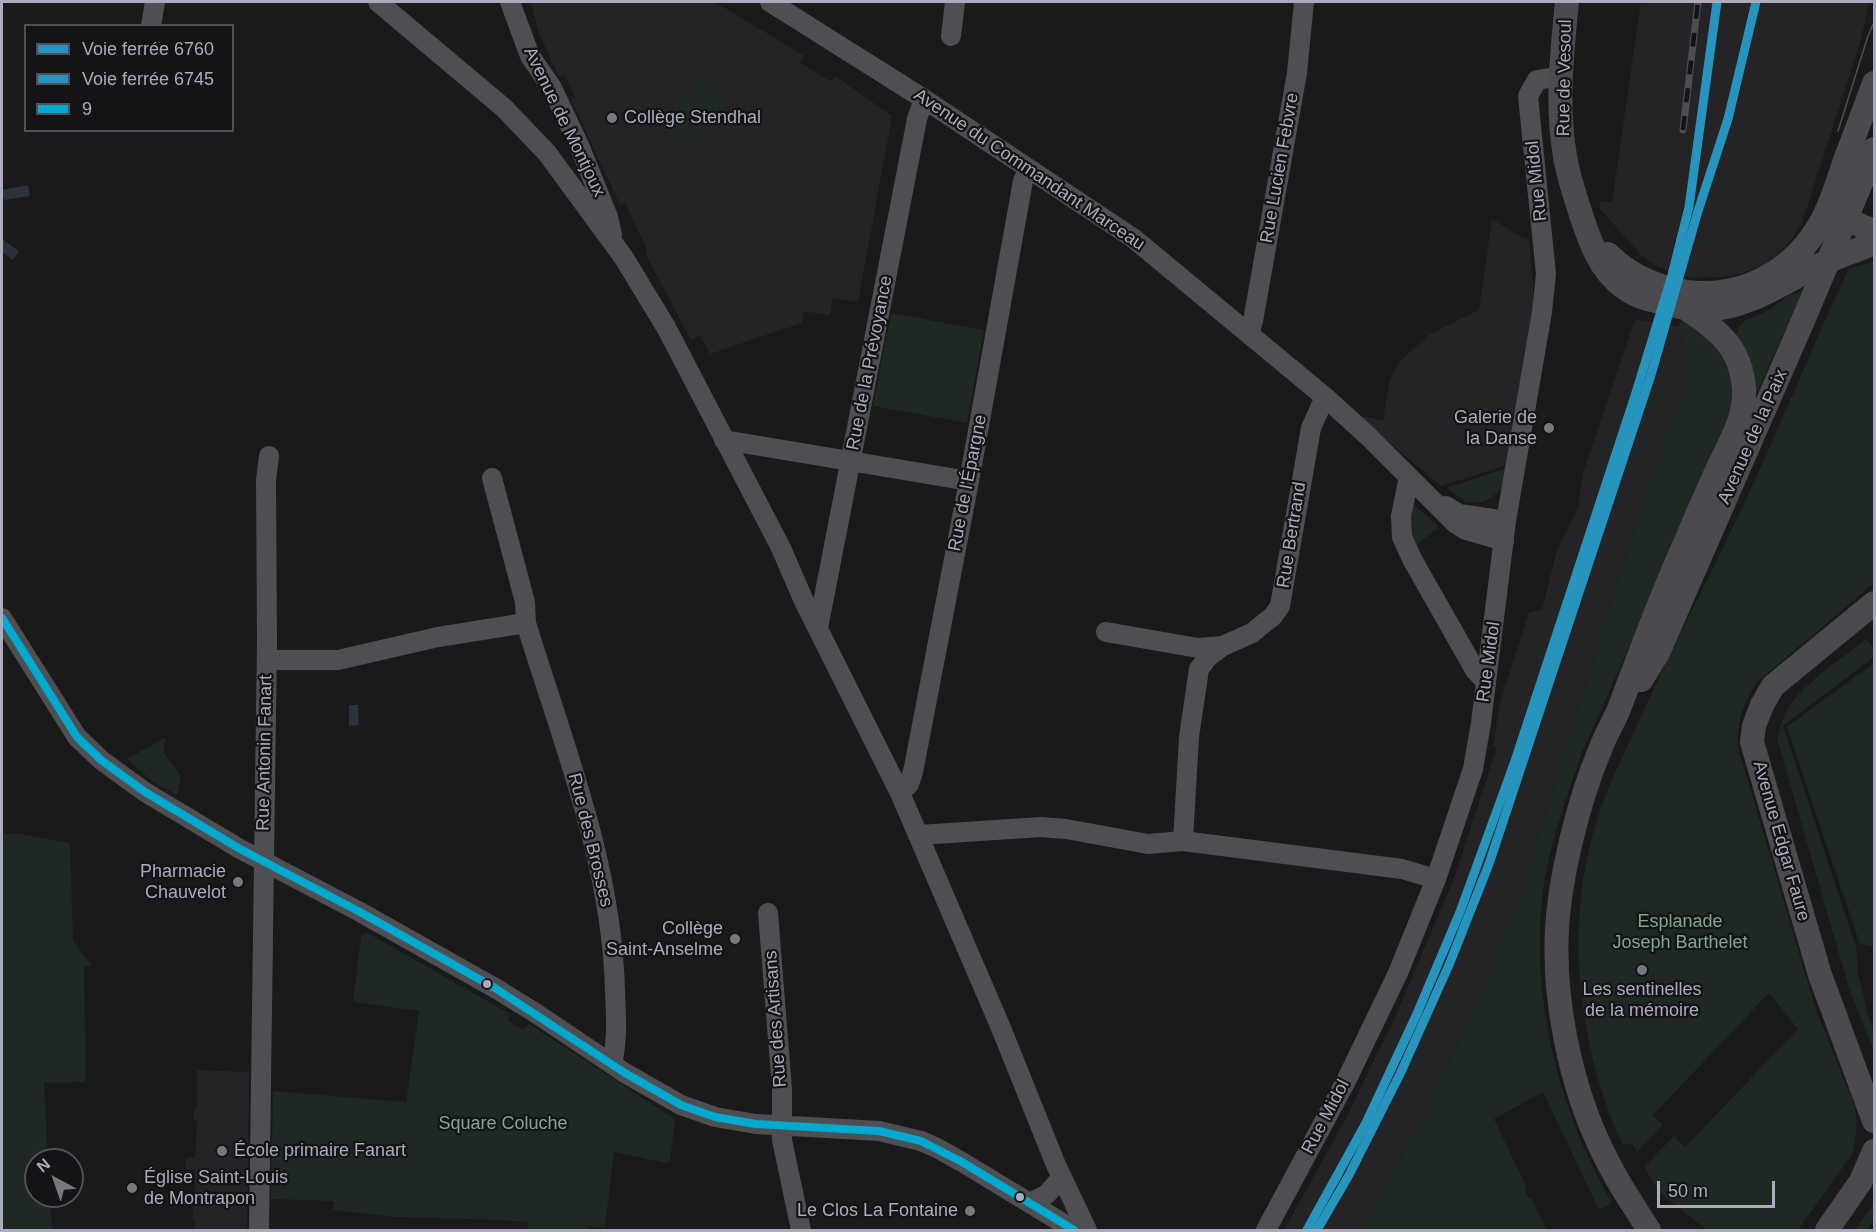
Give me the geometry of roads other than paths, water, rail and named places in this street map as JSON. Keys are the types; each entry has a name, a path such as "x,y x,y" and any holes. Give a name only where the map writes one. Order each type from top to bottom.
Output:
{"main road":[{"name":"Rue de Vesoul","path":"1567,2 1561,132 1565,157 1591,246 1607,273 1622,287 1641,297 1688,310 1714,309 1736,305 1818,266 1875,243"},
{"path":"1875,83 1827,207 1863,227 1875,230"},
{"name":"Avenue de la Paix","path":"1616,716 1658,653 1871,159"},
{"name":"Rue de Vesoul","path":"1584,224 1612,258 1634,274 1662,286 1709,293 1740,288 1778,271 1808,240 1820,224 1827,207"},
{"name":"Avenue de la Paix","path":"1649,1230 1618,1181 1586,1113 1565,1029 1557,975 1557,930 1573,837 1588,782 1684,544 1739,424 1744,391 1742,368 1729,343 1716,329 1688,310"},
{"name":"Avenue Edgar Faure","path":"1875,603 1773,686 1762,705 1754,726 1752,741 1820,975 1875,1121"},
{"path":"1827,1230 1861,1181 1875,1151"}],"street":[{"path":"151,24 155,2"},
{"path":"378,2 526,129 547,153 613,243 667,329 781,548 919,835 1062,1177 1076,1230"},
{"name":"Avenue de Montjoux","path":"510,2 531,56 552,88 579,145 609,217 613,243"},
{"name":"Avenue du Commandant Marceau","path":"770,2 924,99 1133,238 1325,398 1466,530 1504,541"},
{"path":"951,36 955,2"},
{"name":"Rue Lucien Febvre","path":"1249,334 1297,73 1304,2"},
{"name":"Rue Midol","path":"1266,1230 1355,1061 1398,973 1436,879 1473,769 1506,521 1542,312 1546,274 1528,96 1537,80 1562,76"},
{"name":"Rue de la Prévoyance","path":"818,628 917,119 924,99"},
{"name":"Rue de l'Épargne","path":"900,794 909,784 912,772 969,481 1023,182 1029,169"},
{"name":"Rue Bertrand","path":"1183,841 1189,737 1199,669 1208,657 1223,646 1252,633 1273,616 1280,606 1311,428 1325,398"},
{"path":"724,440 969,481"},
{"name":"Rue Antonin Fanart","path":"259,1230 267,660 266,480 269,456"},
{"path":"1409,477 1401,516 1402,537 1412,559 1475,670 1486,682"},
{"name":"Rue des Brosses","path":"492,478 525,602 526,623 583,796 612,931 617,1042 612,1064"},
{"name":"Avenue du Commandant Marceau","path":"1429,497 1459,514 1506,521"},
{"path":"2,618 77,737 101,760 145,792 265,862 495,988 612,1064 681,1105 715,1117 756,1124 879,1131 921,1141 937,1148 1076,1230"},
{"path":"267,660 338,660 438,637 526,623"},
{"name":"Rue Bertrand","path":"1106,632 1198,648 1223,646"},
{"path":"919,835 1041,827 1066,829 1148,844 1183,841 1402,869 1436,879"},
{"name":"Rue des Artisans","path":"768,913 782,1089 782,1140 801,1230"},
{"path":"1030,1203 1047,1194 1062,1177"}],"water":[{"path":"28,185 30,196 4,200 2,190"},
{"path":"2,239 19,251 13,260 2,252"},
{"path":"349,705 358,705 359,725 349,726"}],"tram line":[{"path":"1838,131 1874,22"}],"railway":[{"path":"1683,130 1698,2"}],"rail line":[{"name":"6745","path":"1307,1230 1366,1123 1416,1016 1460,912 1515,761 1635,396 1672,275 1689,207 1717,2"},
{"name":"6760","path":"1317,1230 1349,1175 1401,1072 1449,965 1489,864 1651,375 1698,211 1728,119 1756,2"}],"place":[{"name":"Collège Stendhal","path":"612,118"},
{"name":"Galerie de la Danse","path":"1549,428"},
{"name":"Pharmacie Chauvelot","path":"238,882"},
{"name":"Collège Saint-Anselme","path":"735,939"},
{"name":"Les sentinelles de la mémoire","path":"1642,970"},
{"name":"École primaire Fanart","path":"222,1151"},
{"name":"Église Saint-Louis de Montrapon","path":"132,1188"},
{"name":"Le Clos La Fontaine","path":"970,1211"}],"park label":[{"name":"Esplanade Joseph Barthelet","path":"1680,932"},
{"name":"Square Coluche","path":"503,1124"}]}
